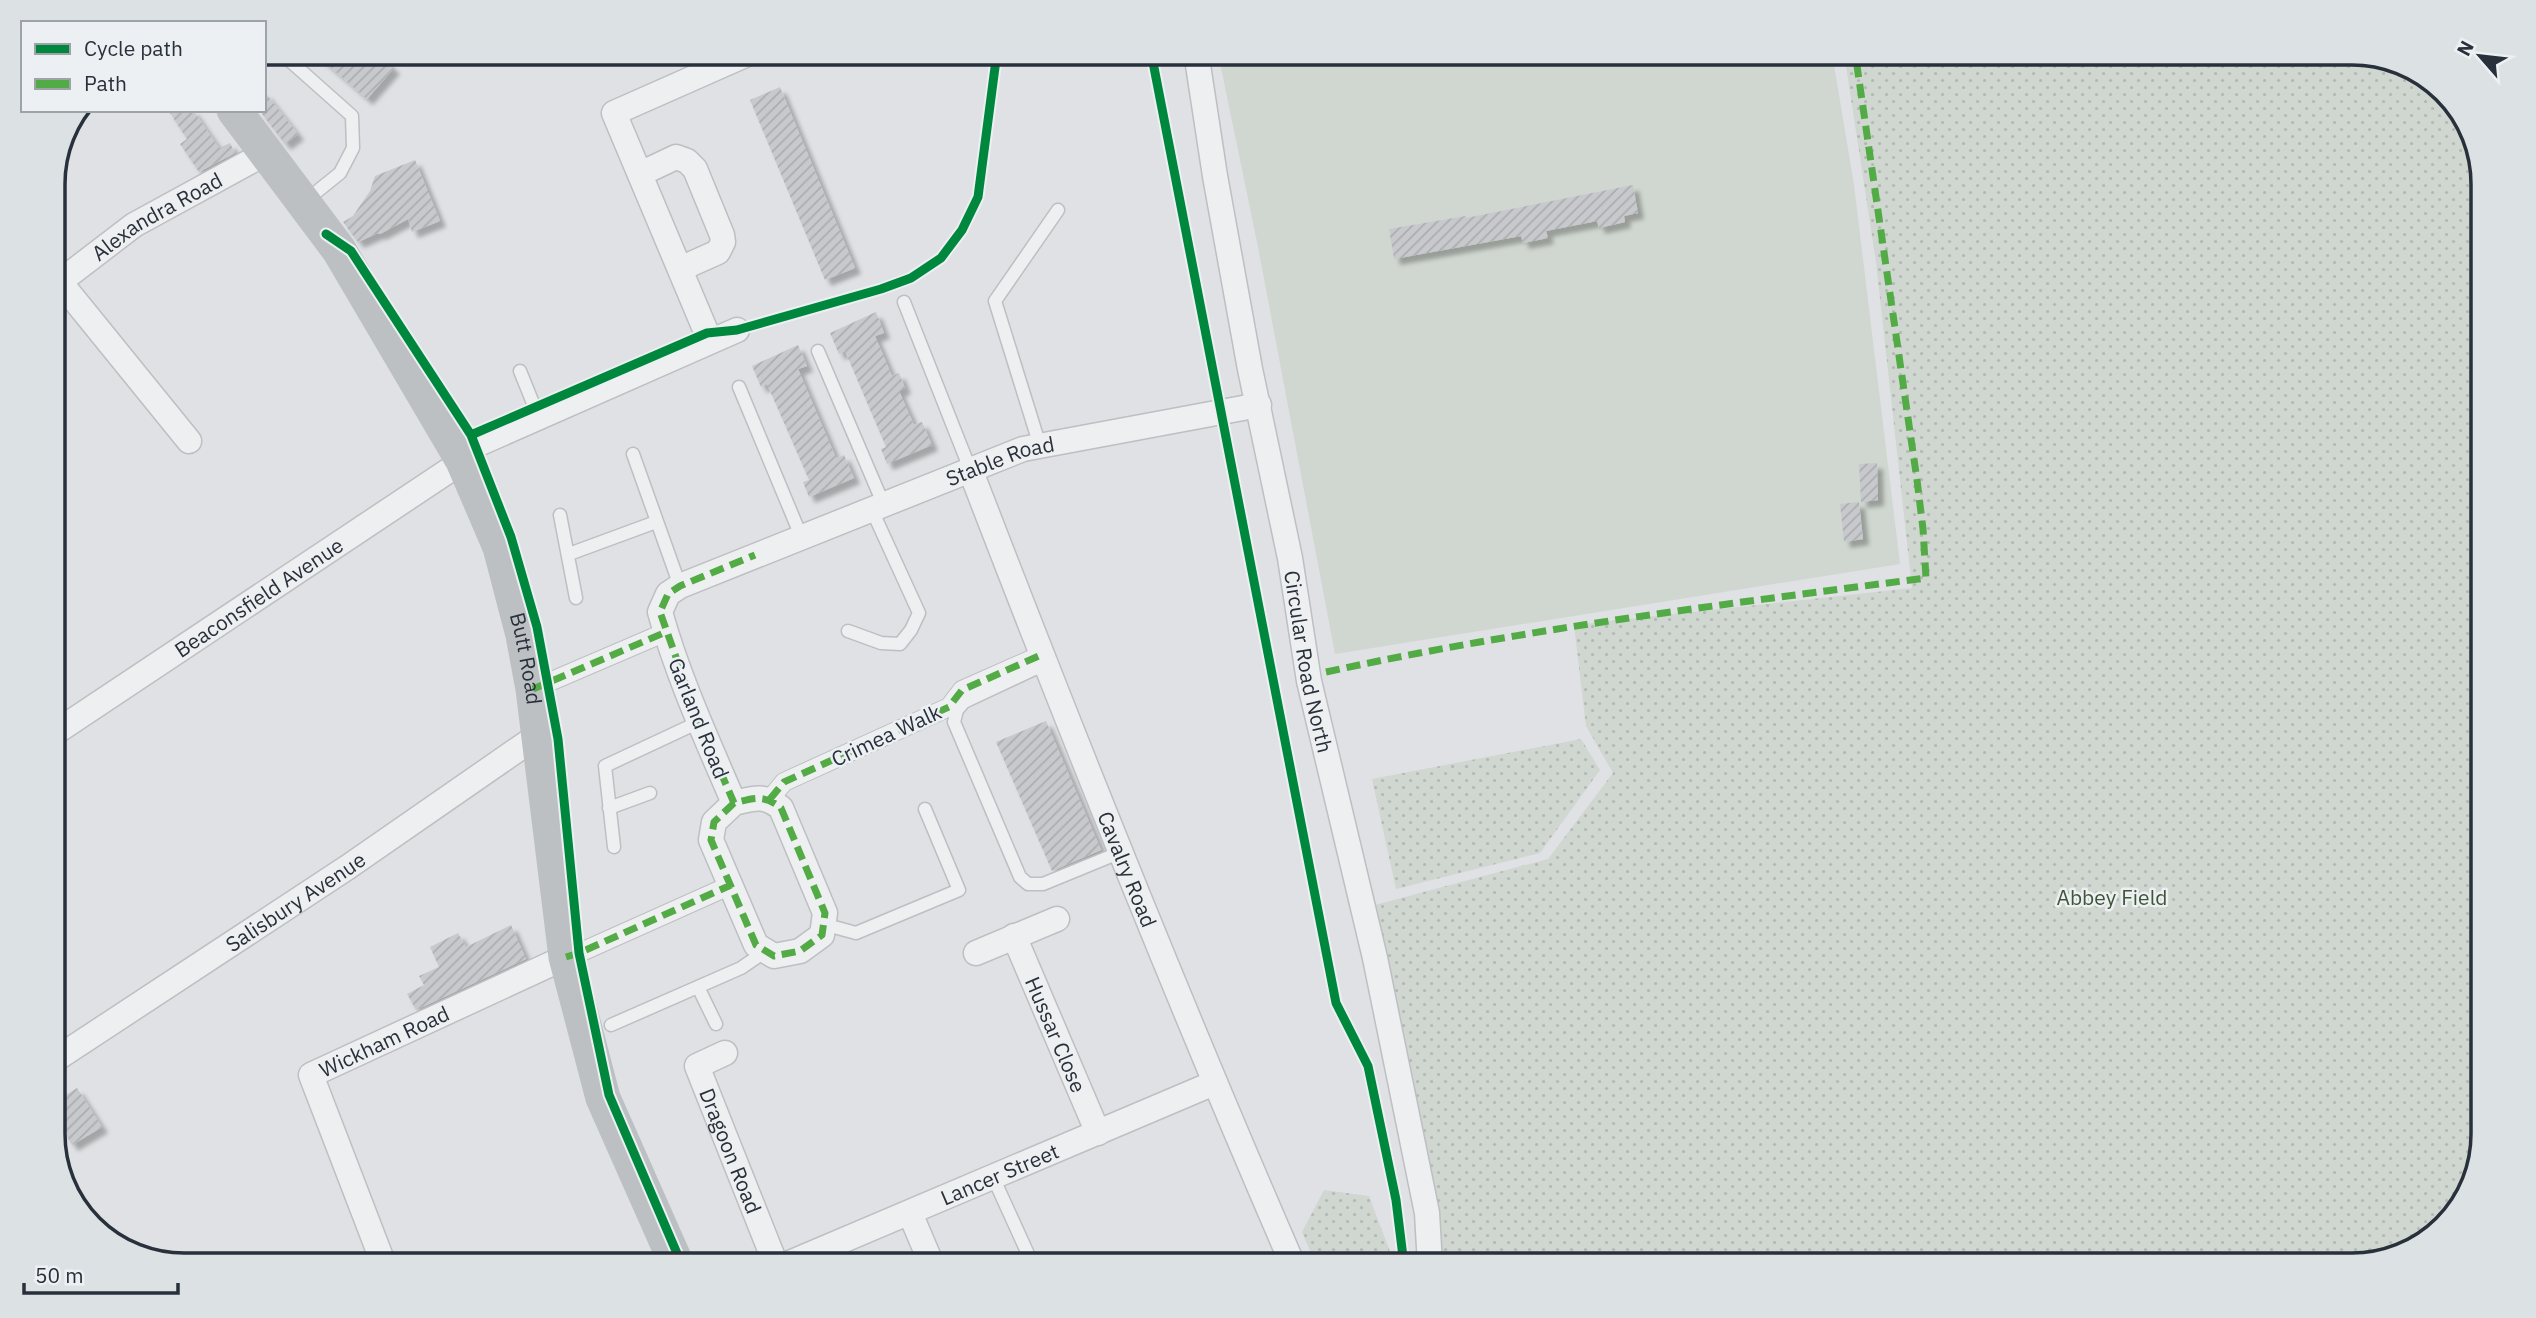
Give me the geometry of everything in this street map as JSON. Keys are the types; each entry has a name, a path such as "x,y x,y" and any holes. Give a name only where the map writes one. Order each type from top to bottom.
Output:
{"main road":[{"name":"Butt Road","path":"235,112 264,154 339,250 461,457 500,547 523,635 533,689 566,957 603,1098 672,1253"}],"street":[{"path":"710,341 614,113 723,65"},
{"name":"Circular Road North","path":"1198,65 1250,369 1290,558 1309,681 1375,958 1427,1213 1429,1253"},
{"name":"Alexandra Road","path":"65,278 134,225 264,154"},
{"path":"640,174 676,157 691,164 699,180 723,242 718,252 680,269"},
{"path":"65,294 189,441"},
{"name":"Beaconsfield Avenue","path":"65,726 461,457 539,418 737,330"},
{"name":"Stable Road","path":"680,586 1023,449 1259,405"},
{"name":"Cavalry Road","path":"970,470 1214,1083 1288,1253"},
{"name":"Garland Road","path":"680,586 668,594 660,612 699,722 734,803"},
{"name":"Garland Road","path":"533,689 666,632"},
{"name":"Crimea Walk","path":"770,799 784,782 949,707 962,690 1043,659"},
{"name":"Salisbury Avenue","path":"65,1053 348,867 537,736"},
{"name":"Garland Road","path":"766,951 756,945 711,840 714,822 734,803 754,798 770,799"},
{"path":"766,951 774,956 800,951 822,935 825,913 781,808 770,799"},
{"path":"566,957 731,885"},
{"path":"976,953 1057,919"},
{"name":"Hussar Close","path":"1014,936 1098,1133"},
{"name":"Wickham Road","path":"379,1253 311,1074 566,957"},
{"name":"Dragoon Road","path":"725,1053 697,1066 771,1253"},
{"name":"Lancer Street","path":"814,1253 1214,1083"},
{"path":"910,1213 927,1253"}],"lane":[{"path":"295,65 352,116 353,148 340,173 302,203"},
{"path":"1040,446 995,301 1058,210"},
{"path":"904,303 970,470"},
{"path":"818,351 919,613 900,644 881,643 848,631"},
{"path":"520,371 539,418"},
{"path":"738,387 801,536"},
{"path":"632,454 680,586"},
{"path":"560,515 576,598"},
{"path":"569,554 656,522"},
{"path":"1043,659 964,702 957,710 954,722 1020,877 1028,884 1043,884 1121,852"},
{"path":"614,847 605,766 699,722"},
{"path":"609,808 650,793"},
{"path":"823,924 856,933 959,890 925,809"},
{"path":"611,1025 741,968 766,951"},
{"path":"698,987 716,1024"},
{"path":"993,1177 1028,1253"}],"green space":[{"path":"1220,65 1834,65 1854,185 1900,564 1335,654"},
{"name":"Abbey Field","path":"1846,65 2376,67 2405,77 2431,94 2442,105 2459,131 2469,160 2471,176 2471,1134 2469,1158 2459,1187 2442,1213 2412,1237 2383,1249 2352,1253 1426,1253 1360,909 1548,859 1613,773 1586,726 1574,625 1912,588 1876,262"},
{"path":"1581,739 1600,770 1540,853 1396,889 1372,779"},
{"path":"1324,1190 1369,1196 1390,1253 1311,1253 1302,1232"}],"building":[{"path":"328,65 391,65 394,68 367,99"},
{"path":"780,87 855,268 825,280 750,100"},
{"path":"266,94 298,134 285,144 261,112 266,112"},
{"path":"169,112 194,112 219,148 230,143 235,153 199,172 180,144 187,139"},
{"path":"415,160 440,221 412,232 408,219 358,242 343,222 353,216 370,191 375,176"},
{"path":"1633,185 1638,213 1624,216 1625,222 1599,228 1597,221 1546,231 1548,238 1523,243 1521,236 1394,259 1389,229 1466,218"},
{"path":"876,312 884,333 875,336 892,376 899,373 905,388 899,391 914,425 922,422 932,445 887,464 881,449 886,447 845,351 839,354 830,333"},
{"path":"798,345 807,366 798,369 836,458 844,455 854,478 809,497 803,482 809,480 767,384 761,387 752,366"},
{"path":"1877,463 1878,500 1861,502 1859,464"},
{"path":"1859,502 1863,539 1844,542 1840,504"},
{"path":"1046,721 1101,850 1052,871 996,742"},
{"path":"511,925 526,959 416,1010 407,994 424,985 419,976 439,967 430,947 458,933 466,947"},
{"path":"77,1088 102,1127 72,1145 65,1134 65,1096"}],"marked path":[{"path":"1326,672 1550,630 1926,578 1917,480 1857,65"},
{"path":"734,803 714,822 711,840 756,945 774,956 800,951 822,935 825,913 781,808 759,798 734,803 699,722 660,612 668,594 680,586 755,555"},
{"path":"533,689 666,632"},
{"path":"770,799 784,782 949,707 962,690 1041,655"},
{"path":"566,957 731,885"}],"cycle path":[{"path":"471,435 707,333 737,330 881,289 911,278 941,258 962,230 978,197 995,65"},
{"path":"1154,65 1336,1003 1368,1066 1396,1200 1403,1253"},
{"path":"326,234 351,251 471,435 511,537 537,627 558,739 579,953 609,1095 677,1253"}]}
